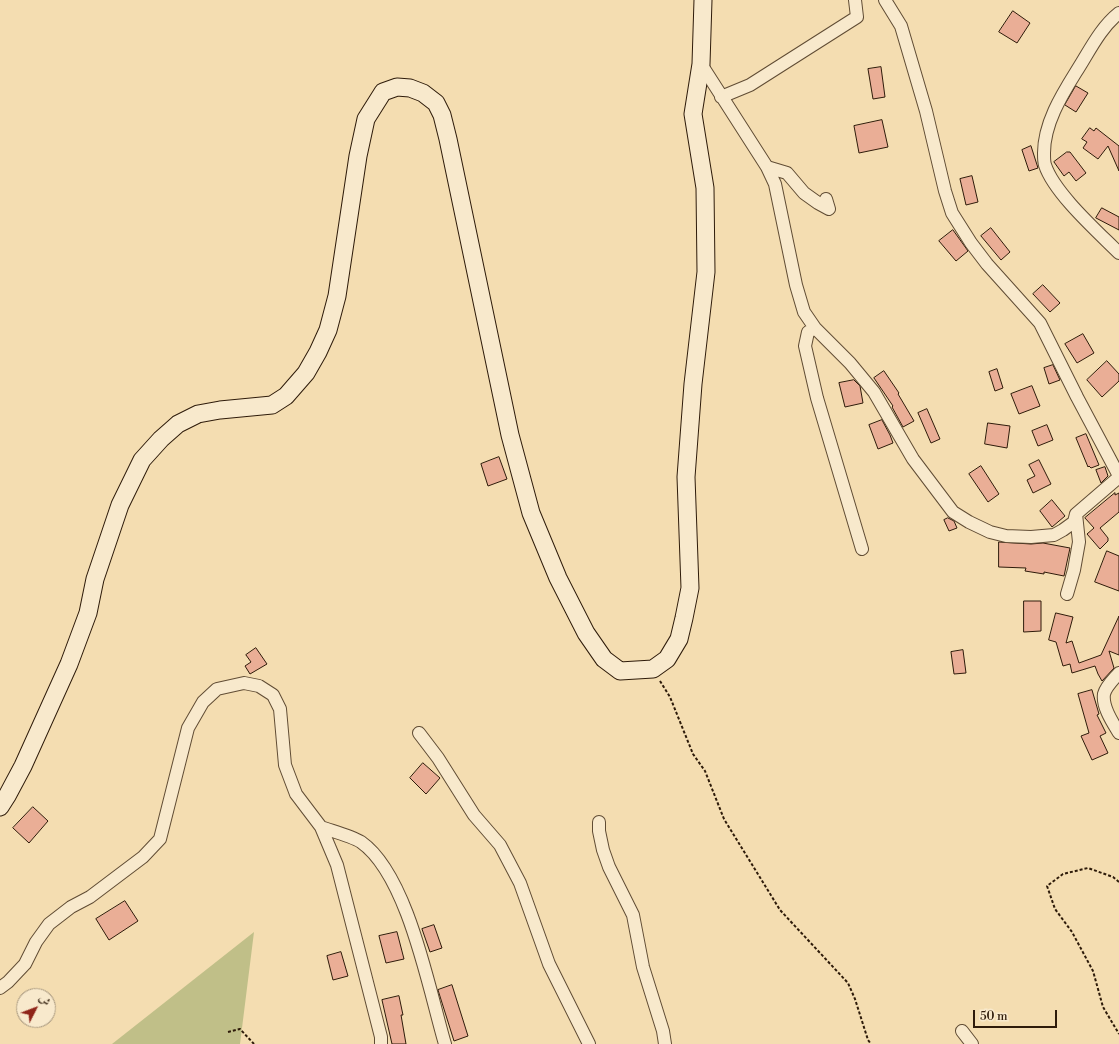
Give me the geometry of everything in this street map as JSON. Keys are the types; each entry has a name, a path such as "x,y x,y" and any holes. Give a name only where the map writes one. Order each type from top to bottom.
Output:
{"street":[{"path":"0,807 8,796 23,766 69,664 88,613 95,579 120,505 142,460 161,439 178,424 198,414 220,410 272,405 286,396 309,368 328,330 337,296 358,156 366,119 383,92 397,87 410,88 423,93 436,103 442,115 510,435 531,513 558,578 586,633 604,659 620,672 653,670 667,659 679,639 690,588 686,477 693,384 706,272 705,188 693,114 701,64 703,0"},
{"path":"721,97 750,85 857,17 855,0"},
{"path":"701,64 767,167 775,184 796,285 804,312 815,328 850,363 874,392 913,459 953,512 969,522 990,532 1006,536 1031,537 1054,535 1074,522 1076,514 1119,477 1040,323 987,264 971,243 952,213 945,191 926,111 901,26 885,0"},
{"path":"1119,13 1105,28 1070,83 1050,120 1044,143 1045,164 1056,186 1077,211 1119,253"},
{"path":"767,167 787,173 804,193 830,209 826,199"},
{"path":"815,328 808,332 805,346 817,398 862,549"},
{"path":"1067,594 1074,570 1079,542 1076,514"},
{"path":"1119,673 1108,686 1104,694 1106,705 1119,734"},
{"path":"0,988 8,982 25,964 36,942 49,924 71,907 90,897 122,874 144,857 160,839 188,728 203,702 217,689 244,683 259,686 273,695 280,709 285,765 296,794 321,827 337,865 379,1030 381,1044"},
{"path":"419,733 438,758 474,815 500,845 520,883 549,964 589,1044"},
{"path":"599,822 599,831 607,861 633,914 644,967 663,1031 665,1044"},
{"path":"321,827 360,842 378,857 393,881 406,911 422,960 445,1044"},
{"path":"962,1030 972,1044"}],"path":[{"path":"653,670 670,696 693,754 704,770 724,819 780,910 848,983 855,999 868,1040 871,1044"},
{"path":"1119,882 1113,877 1088,868 1063,874 1047,886 1056,909 1072,932 1093,971 1103,1007 1119,1034"},
{"path":"228,1032 240,1029 254,1044"}],"shaded area":[{"path":"254,932 240,1044 112,1044"}],"building":[{"path":"1013,11 1030,23 1017,43 999,32"},
{"path":"881,67 885,97 873,99 868,69"},
{"path":"1076,86 1088,93 1076,112 1065,105"},
{"path":"882,120 888,147 859,153 854,126"},
{"path":"1090,128 1094,131 1096,128 1119,146 1119,171 1108,146 1098,159 1083,148 1087,142 1082,139"},
{"path":"1031,146 1038,168 1029,171 1022,150"},
{"path":"1067,152 1070,152 1086,173 1076,181 1069,172 1064,176 1054,162"},
{"path":"972,176 978,202 966,205 960,179"},
{"path":"1102,208 1119,217 1119,230 1096,218"},
{"path":"991,228 1010,252 1001,260 981,236"},
{"path":"953,230 968,251 956,261 939,241"},
{"path":"1043,285 1060,303 1050,312 1033,294"},
{"path":"1083,334 1094,353 1077,363 1065,344"},
{"path":"1107,361 1119,374 1119,381 1102,397 1087,380"},
{"path":"1053,365 1060,380 1049,384 1044,368"},
{"path":"997,369 1003,388 995,391 989,372"},
{"path":"884,371 899,393 898,394 914,421 903,427 892,407 893,406 874,378"},
{"path":"854,380 860,386 863,403 845,407 839,383"},
{"path":"1032,386 1040,406 1019,414 1011,394"},
{"path":"927,409 940,439 931,443 918,413"},
{"path":"882,420 893,443 878,449 869,425"},
{"path":"988,423 1010,426 1007,448 985,444"},
{"path":"1047,425 1053,440 1038,446 1032,431"},
{"path":"1086,434 1099,465 1091,468 1089,466 1088,467 1076,438"},
{"path":"499,457 507,479 488,486 481,464"},
{"path":"1039,460 1051,484 1033,493 1027,480 1035,476 1029,465"},
{"path":"981,466 999,494 988,502 969,474"},
{"path":"1105,467 1108,476 1101,483 1096,470"},
{"path":"1115,493 1115,495 1119,493 1119,512 1100,528 1108,538 1108,541 1100,549 1087,534 1094,528 1085,518"},
{"path":"1052,500 1065,516 1052,527 1040,511"},
{"path":"948,518 954,521 957,528 949,531 944,520"},
{"path":"999,542 1031,544 1043,543 1070,548 1064,576 1044,572 1044,574 1025,571 1026,568 999,567"},
{"path":"1107,551 1119,556 1119,591 1095,582"},
{"path":"1024,601 1041,601 1041,631 1024,632"},
{"path":"1056,613 1073,617 1066,643 1072,641 1079,663 1101,655 1119,616 1119,655 1109,651 1114,668 1102,681 1095,666 1072,673 1070,664 1063,666 1056,642 1049,640"},
{"path":"256,648 267,664 250,674 245,666 251,662 246,655"},
{"path":"963,650 966,673 954,674 951,652"},
{"path":"1092,690 1099,714 1097,715 1106,733 1100,736 1108,753 1092,760 1081,736 1089,733 1078,694"},
{"path":"423,763 440,778 426,794 410,778"},
{"path":"33,807 48,821 29,843 13,828"},
{"path":"125,901 138,921 109,940 96,919"},
{"path":"434,925 442,948 430,952 422,929"},
{"path":"397,932 404,959 386,963 379,936"},
{"path":"341,952 348,976 333,980 327,956"},
{"path":"452,985 468,1036 454,1041 438,990"},
{"path":"399,996 403,1015 401,1015 406,1044 392,1044 382,1000"}]}
